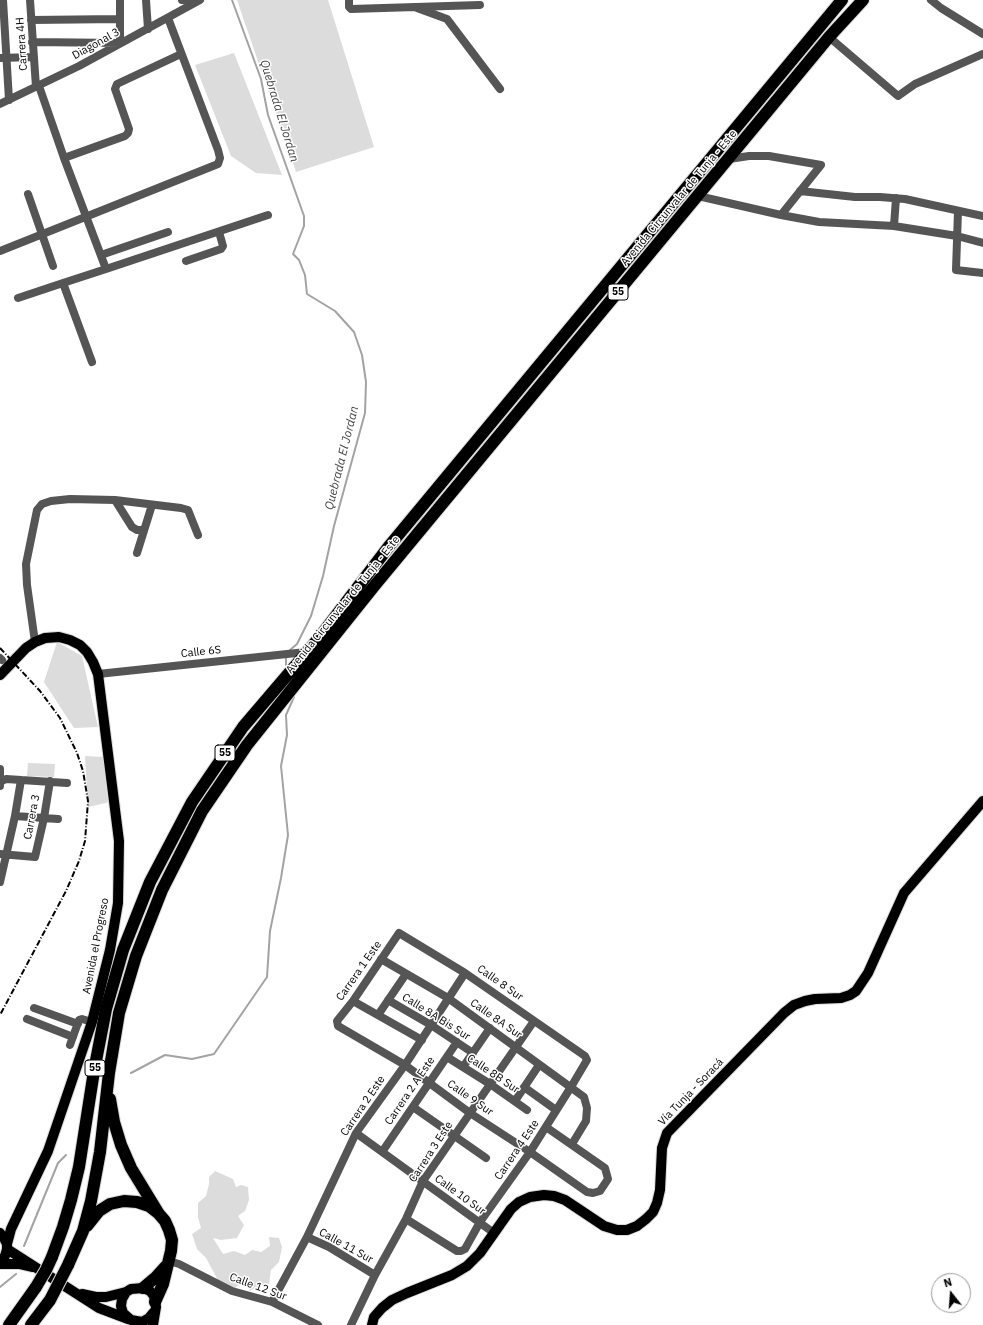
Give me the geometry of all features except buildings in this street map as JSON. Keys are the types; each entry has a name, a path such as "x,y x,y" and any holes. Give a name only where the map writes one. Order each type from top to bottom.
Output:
{"highway":[{"name":"Avenida Circunvalar de Tunja - Este","path":"9,1325 36,1288 52,1257 64,1227 79,1168 94,1071 106,1009 123,950 150,882 192,802 243,727 306,652 320,638 390,545 842,0"},
{"name":"Avenida Circunvalar de Tunja - Este","path":"31,1325 50,1300 83,1231 100,1152 109,1073 119,1013 136,956 162,890 202,811 247,744 322,651 829,37 863,0"},
{"path":"109,1073 112,1110 121,1145 131,1168 159,1214 165,1221 172,1240 171,1251 163,1284 155,1307"},
{"path":"83,1231 99,1211 110,1204 124,1201 137,1202 149,1206 159,1214"},
{"path":"144,1288 168,1263"}],"main road":[{"name":"Avenida el Progreso","path":"0,675 26,648 45,638 59,637 70,640 80,645 87,652 94,662 98,674 119,841 118,904 110,950 92,1022 48,1151 10,1229 5,1256 0,1263"},
{"name":"Vía Tunja - Soracá","path":"372,1325 374,1318 382,1308 392,1300 452,1276 467,1266 494,1233 511,1208 530,1197 544,1195 554,1196 565,1200 604,1226 617,1230 632,1228 646,1220 653,1212 657,1203 660,1190 661,1160 667,1133 784,1013 794,1005 815,999 841,998 856,991 868,973 904,894 983,801"},
{"name":"Avenida el Progreso","path":"0,1229 15,1220"},
{"path":"15,1220 12,1231 15,1247 25,1260"},
{"path":"0,1233 4,1238 7,1247 99,1308 131,1323 142,1322 149,1318 155,1307"},
{"path":"0,1263 18,1264 42,1271"},
{"path":"76,1293 96,1297 106,1297 126,1292 137,1287 144,1288 150,1291 154,1296 155,1307 153,1325"},
{"path":"126,1292 122,1299 121,1306 123,1313 131,1323"}],"street":[{"path":"2,0 3,58 9,100"},
{"name":"Carrera 4H","path":"30,0 32,42 37,87 106,269"},
{"path":"32,42 120,43 120,0"},
{"path":"146,0 148,29"},
{"path":"182,0 199,0"},
{"name":"Diagonal 3","path":"0,104 37,87 148,29 199,0"},
{"path":"931,0 941,8 983,34"},
{"path":"349,4 351,9 480,5"},
{"path":"413,7 447,19 500,88"},
{"path":"0,251 218,164 220,158 218,150 168,18"},
{"path":"31,20 120,20"},
{"path":"829,37 898,96 916,84 983,54"},
{"path":"64,158 125,136 129,129 115,89 117,84 181,54"},
{"path":"3,58 34,57"},
{"path":"728,159 749,156 769,156 821,165 781,215"},
{"path":"800,191 855,198 896,198 983,216"},
{"path":"28,194 53,266"},
{"path":"698,196 819,222 894,226 957,236 983,243"},
{"path":"894,226 896,198"},
{"path":"958,211 956,270 983,274"},
{"path":"18,298 268,215"},
{"path":"101,255 168,232"},
{"path":"186,261 221,249 223,246 219,232"},
{"path":"62,283 92,362"},
{"path":"35,642 27,585 26,564 37,510 42,504 51,501 70,499 115,500 181,508 188,510 198,535"},
{"path":"115,500 132,527 137,530 144,530"},
{"path":"137,553 152,505"},
{"name":"Calle 6S","path":"98,674 306,652"},
{"path":"0,768 0,783"},
{"path":"0,783 6,779 67,783"},
{"path":"0,882 3,855 15,816 21,780"},
{"name":"Carrera 3","path":"3,855 35,858 50,782"},
{"path":"15,816 58,819"},
{"name":"Carrera 1 Este","path":"337,1021 353,1001 399,933"},
{"name":"Calle 8 Sur","path":"399,933 465,973 585,1056"},
{"name":"Calle 8A Sur","path":"381,959 448,998 516,1046 539,1065 584,1097 587,1108 586,1121 572,1144"},
{"name":"Carrera 2 Este","path":"272,1302 307,1237 356,1133 405,1065 465,973"},
{"path":"378,1015 406,974"},
{"name":"Calle 8A Bis Sur","path":"388,1000 431,1025 473,1053"},
{"path":"353,1001 422,1040"},
{"path":"34,1008 78,1024"},
{"path":"27,1019 71,1041 79,1020 82,1019 92,1022"},
{"name":"Calle 9 Sur","path":"337,1021 339,1028 405,1065 470,1112 587,1192 593,1193 600,1191 608,1179 605,1168 572,1144"},
{"name":"Carrera 3 Este","path":"351,1325 375,1275 406,1219 423,1181 534,1021"},
{"path":"464,1067 490,1028"},
{"name":"Carrera 2 A Este","path":"382,1152 457,1042"},
{"name":"Carrera 4 Este","path":"461,1250 546,1127 587,1060 585,1056"},
{"name":"Calle 8B Sur","path":"447,1057 490,1084 527,1110"},
{"path":"515,1101 539,1065"},
{"path":"524,1087 556,1110"},
{"path":"413,1107 486,1158"},
{"path":"546,1127 572,1144"},
{"name":"Calle 10 Sur","path":"356,1133 494,1233"},
{"path":"406,1219 475,1258"},
{"name":"Calle 11 Sur","path":"307,1237 348,1258 375,1275"},
{"name":"Calle 12 Sur","path":"168,1263 179,1264 232,1291 272,1302 318,1325"}],"shaded area":[{"path":"237,0 328,0 374,147 296,172"},
{"path":"234,53 282,175 256,173 231,156 195,65"},
{"path":"57,642 82,656 98,727 74,728 44,682"},
{"path":"85,756 104,757 110,802 88,807"},
{"path":"28,763 55,764 54,777 27,776"},
{"path":"215,1171 233,1179 236,1187 241,1185 248,1187 249,1200 245,1211 238,1216 244,1225 237,1238 221,1240 213,1238 223,1254 234,1251 245,1255 252,1250 261,1252 270,1246 269,1237 279,1238 282,1247 279,1262 271,1270 269,1284 258,1286 250,1291 245,1280 235,1288 219,1282 206,1258 197,1249 192,1234 201,1228 198,1217 198,1203 206,1196 209,1177"}],"waterway":[{"name":"Quebrada El Jordan","path":"232,0 261,79 268,115 304,216 304,226 293,254 299,260 305,275 307,294 335,311 354,332 362,355 366,382 365,413 334,526 323,576 311,616 297,644 290,650"},
{"path":"286,657 286,665"},
{"path":"131,1073 165,1055 192,1059 214,1054 267,977 270,931 288,835 281,766 287,735 286,715 294,697"},
{"path":"24,1246 58,1163 66,1155"},
{"path":"0,1287 16,1274"}],"railway":[{"path":"0,648 40,691 60,718 77,753 83,771 88,801 85,841 79,861 66,891 0,1015"}]}
